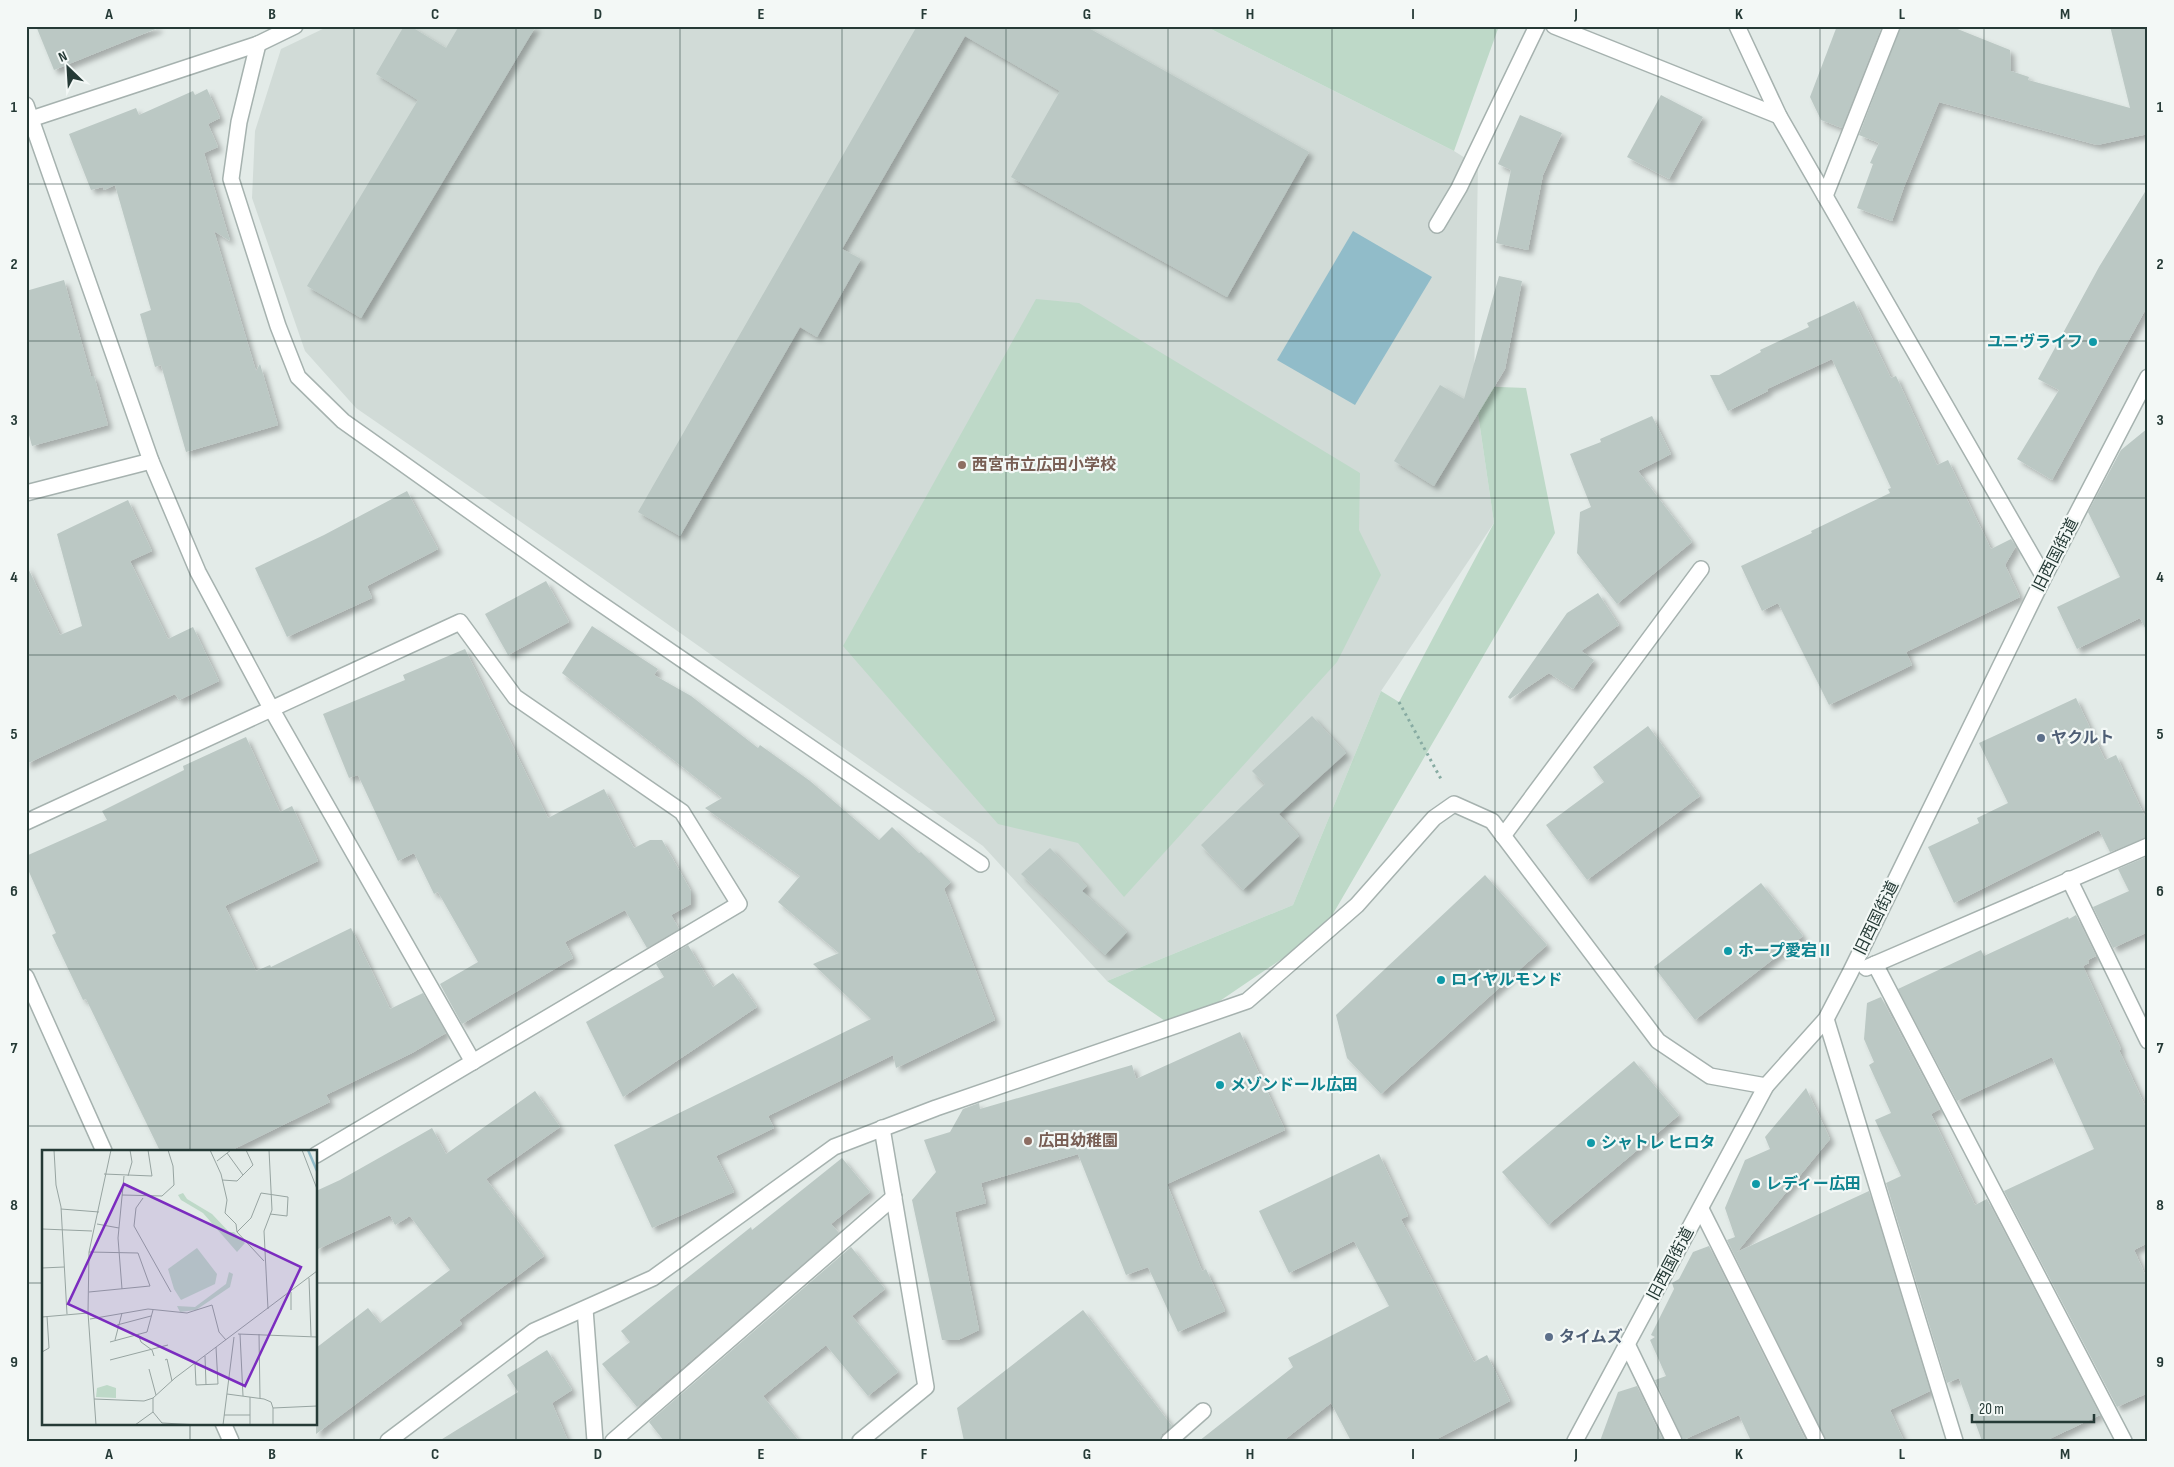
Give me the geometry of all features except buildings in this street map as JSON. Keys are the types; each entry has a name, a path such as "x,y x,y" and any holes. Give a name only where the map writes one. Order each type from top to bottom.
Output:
{"street":[{"path":"295,26 258,44 29,112 151,461 198,572 272,710 473,1062"},
{"path":"1437,225 1459,188 1537,26"},
{"path":"1554,26 1779,116"},
{"path":"1737,26 1779,116 2044,578"},
{"path":"1825,196 1892,26"},
{"path":"258,44 239,122 230,178 278,326 298,377 343,421 359,433 585,593 981,864"},
{"name":"旧西国街道","path":"1575,1441 1766,1086 1826,1019 1850,974 2044,578 2148,377"},
{"path":"26,493 151,461"},
{"path":"1503,836 1701,569"},
{"path":"26,822 460,622 515,697 682,812 740,904 318,1154"},
{"path":"388,1441 534,1331 653,1278 834,1147 882,1128 1247,1001 1356,906 1434,818 1454,804 1492,821 1658,1041 1710,1076 1766,1086"},
{"path":"1850,974 2148,846"},
{"path":"2069,879 2148,1041"},
{"path":"1875,964 2124,1441"},
{"path":"26,977 104,1150"},
{"path":"1826,1019 1955,1441"},
{"path":"860,1441 926,1387 882,1128"},
{"path":"613,1441 894,1197"},
{"path":"1701,1209 1817,1441"},
{"path":"585,1308 595,1441"},
{"path":"1627,1344 1674,1441"},
{"path":"1168,1441 1203,1411"},
{"path":"223,1424 231,1441"}],"path":[{"path":"1398,702 1454,804"}],"shaded area":[{"name":"西宮市立広田小学校","path":"329,26 1205,26 1454,151 1478,166 1474,386 1494,523 1381,691 1293,905 1107,981 983,846 595,573 356,408 305,351 252,198 255,131 281,49"}],"green space":[{"path":"1205,26 1499,26 1454,151"},
{"path":"1036,299 1079,303 1360,473 1359,530 1381,575 1337,662 1124,897 1078,843 998,824 843,646"},
{"path":"1474,386 1526,388 1555,533 1323,931 1211,1007 1165,1021 1107,981 1293,905 1381,691 1399,702 1494,523"}],"water":[{"path":"1353,231 1432,277 1355,405 1277,360"}],"place":[{"name":"ユニヴライフ","path":"2093,342"},
{"name":"西宮市立広田小学校","path":"962,465"},
{"name":"ヤクルト","path":"2041,738"},
{"name":"ホープ愛宕Ⅱ","path":"1728,951"},
{"name":"ロイヤルモンド","path":"1441,980"},
{"name":"メゾンドール広田","path":"1220,1085"},
{"name":"広田幼稚園","path":"1028,1141"},
{"name":"シャトレ ヒロタ","path":"1591,1143"},
{"name":"レディー広田","path":"1756,1184"},
{"name":"タイムズ","path":"1549,1337"}]}
